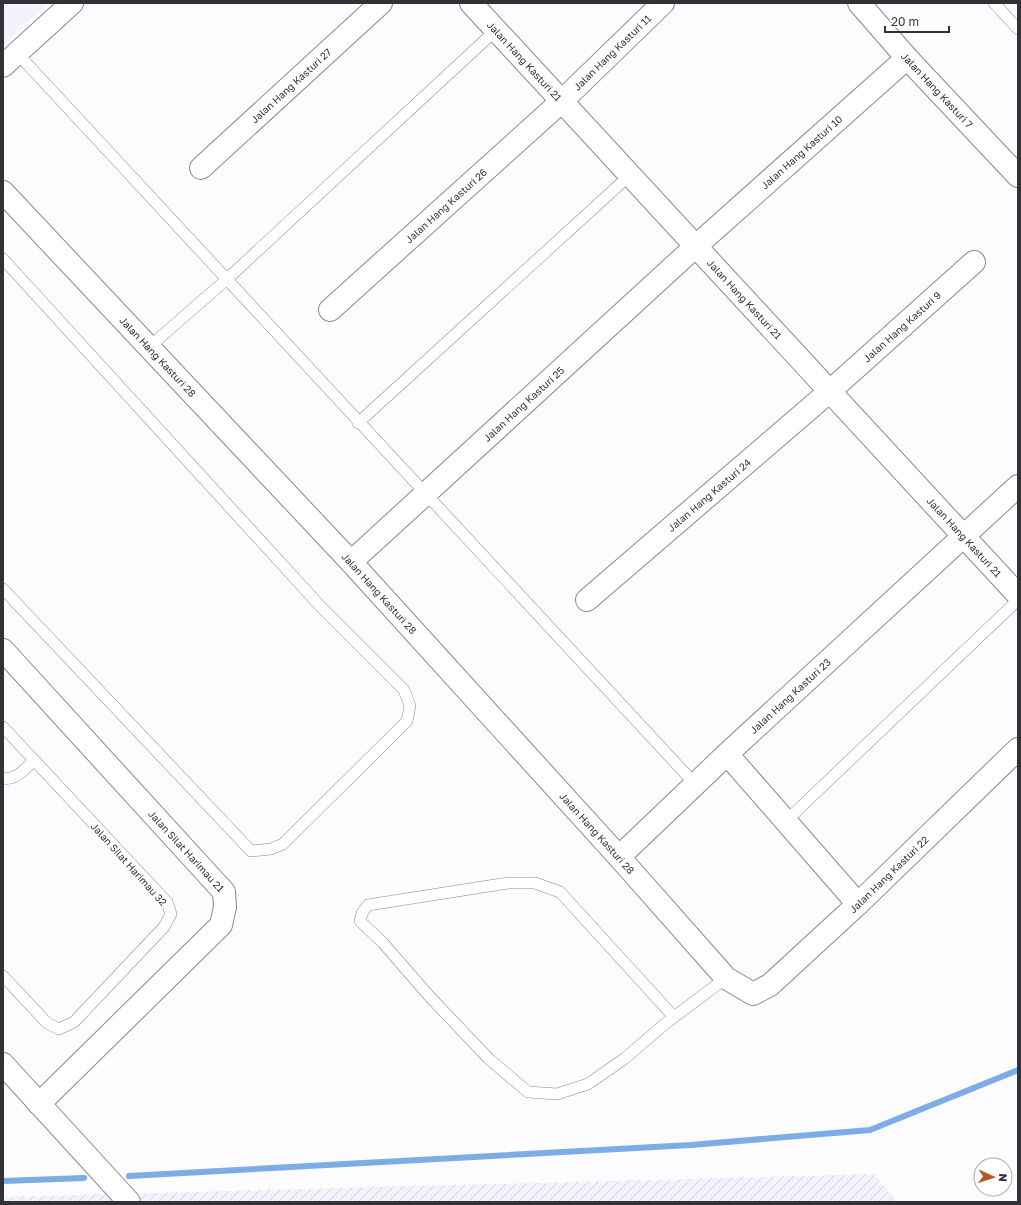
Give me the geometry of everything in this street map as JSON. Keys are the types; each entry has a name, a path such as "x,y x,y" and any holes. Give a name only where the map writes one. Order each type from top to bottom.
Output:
{"street":[{"path":"10,60 72,3"},
{"name":"Jalan Hang Kasturi 27","path":"201,168 381,3"},
{"name":"Jalan Hang Kasturi 21","path":"471,3 1018,595"},
{"name":"Jalan Hang Kasturi 11","path":"562,101 663,3"},
{"name":"Jalan Hang Kasturi 7","path":"859,3 907,58 1018,176"},
{"name":"Jalan Hang Kasturi 10","path":"696,246 907,58"},
{"name":"Jalan Hang Kasturi 26","path":"330,310 562,101"},
{"name":"Jalan Hang Kasturi 28","path":"3,192 351,562 619,857 726,978 753,994"},
{"name":"Jalan Hang Kasturi 25","path":"351,562 696,246"},
{"name":"Jalan Hang Kasturi 9","path":"830,391 974,262"},
{"name":"Jalan Hang Kasturi 24","path":"587,600 830,391"},
{"name":"Jalan Hang Kasturi 23","path":"619,857 727,754 965,537 1018,486"},
{"name":"Jalan Silat Harimau 21","path":"3,650 224,892 226,907 221,925 39,1104"},
{"name":"Jalan Hang Kasturi 22","path":"753,994 770,985 858,904 1018,749"},
{"path":"727,754 858,904"},
{"path":"3,1064 129,1202"}],"lane":[{"path":"994,3 1018,29"},
{"path":"149,347 226,280 496,30"},
{"path":"10,60 226,280 695,784"},
{"path":"358,423 630,175"},
{"path":"3,259 321,607 404,690 410,706 407,721 283,844 271,849 251,851 5,595"},
{"path":"786,821 1018,600"},
{"name":"Jalan Silat Harimau 32","path":"3,727 167,902 171,914 164,927 74,1022 58,1029 47,1023 3,976"},
{"path":"3,778 7,779 18,775 34,760"},
{"path":"674,1017 560,892 535,883 508,883 368,905 362,913 360,920 383,943 430,997 489,1059 528,1092 557,1094 588,1084 624,1059 674,1017 726,978"}],"shaded area":[{"path":"3,3 49,3 3,45"},
{"path":"874,1174 897,1202 3,1202 3,1197"}],"waterway":[{"path":"129,1176 691,1145 870,1130 1018,1070"},
{"path":"3,1181 84,1178"}]}
